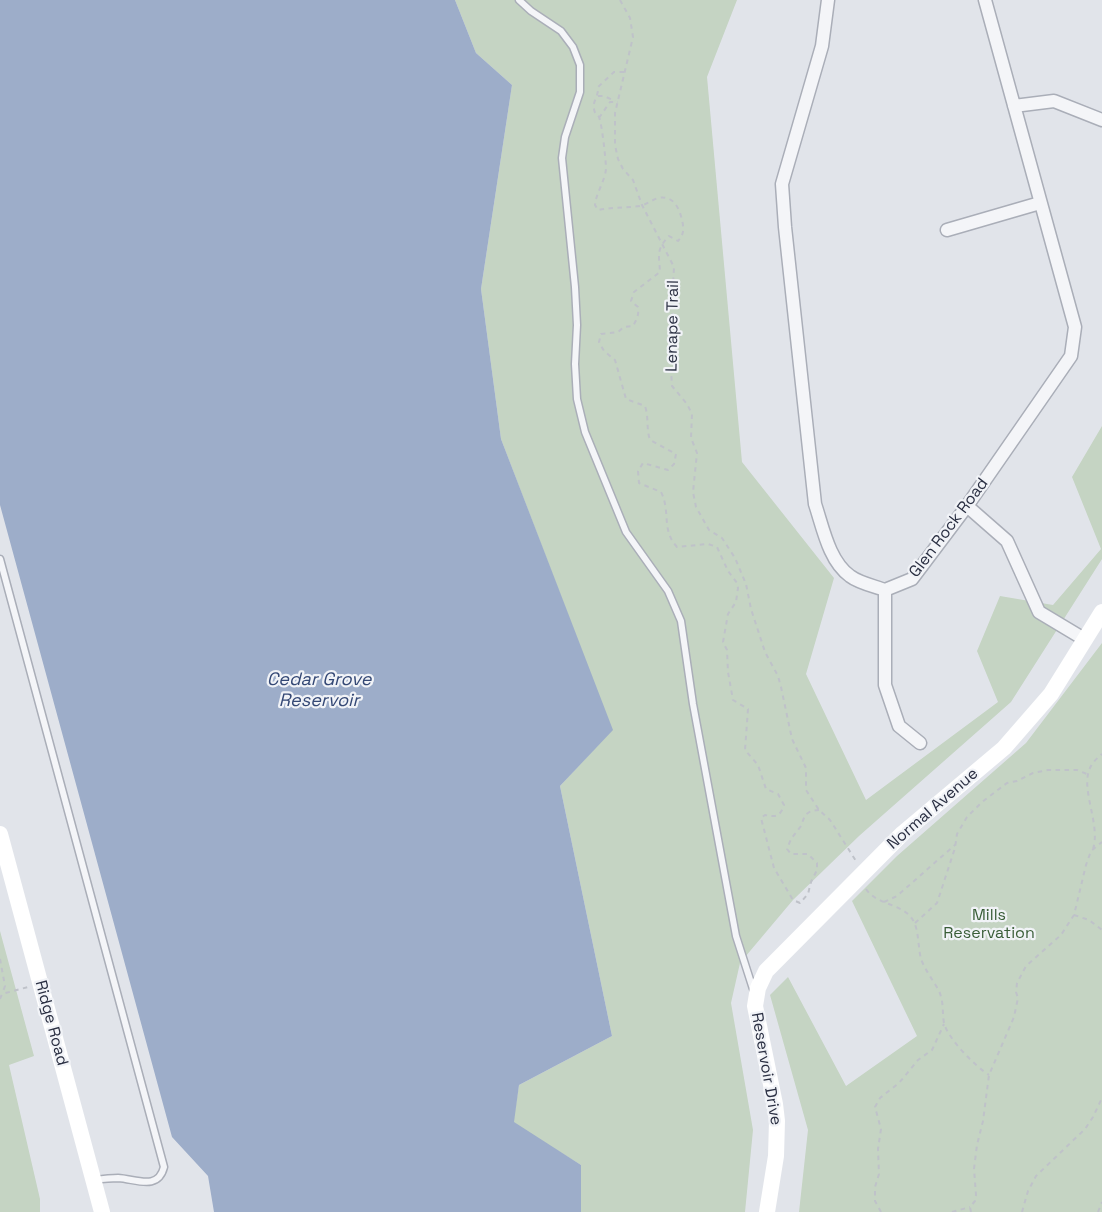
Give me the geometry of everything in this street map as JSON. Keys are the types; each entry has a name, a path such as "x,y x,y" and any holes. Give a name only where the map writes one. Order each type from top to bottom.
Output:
{"street":[{"path":"828,0 822,46 782,184 815,504 838,563 851,577 885,591 885,685 899,726 921,743"},
{"name":"Glen Rock Road","path":"885,591 912,579 967,506 1071,356 1075,327 986,0"},
{"path":"1014,106 1054,101 1102,120"},
{"path":"947,230 1040,203"},
{"path":"967,506 1007,541 1039,612 1084,639"},
{"name":"Normal Avenue","path":"755,997 766,971 860,876 903,833 1004,748 1051,694 1102,612"},
{"name":"Ridge Road","path":"0,834 102,1212"},
{"name":"Reservoir Drive","path":"755,997 755,1014 777,1121 776,1156 767,1212"}],"lane":[{"path":"519,0 561,31 573,47 580,65 580,92 567,128 562,158 578,325 575,382 580,416 626,532 668,591 681,621 693,704 736,936 755,997"},
{"path":"0,559 164,1167 158,1178 150,1182 120,1178 93,1180"}],"path":[{"name":"Lenape Trail","path":"620,0 630,18 633,37 615,120 618,159 633,180 642,206 674,267 672,303 674,331 670,370 672,386 692,414 691,438 697,453 693,492 696,507 709,530 722,538 735,558 746,584 751,609 765,652 778,676 792,739 806,768 806,790 819,810 830,820 855,860 867,891 909,915 915,923"},
{"path":"624,72 614,72 600,84 593,108 599,118 604,139 606,170 596,195 595,205 598,210 642,206 658,198 668,198 679,208 683,222 682,237 678,241 669,236 662,244 658,253 660,272 634,292 631,301 638,307 639,316 633,326 624,327 618,332 601,334 599,342 604,351 615,360 626,399 645,406 648,422 646,429 650,440 676,454 674,464 668,470 643,463 638,471 641,485 661,492 665,500 666,525 670,540 677,548 708,544 717,547 728,571 737,583 736,602 729,614 723,642 727,650 728,672 734,700 748,709 745,750 758,765 766,789 778,794 784,806 777,817 765,815 761,818 774,868 793,900 800,903 808,894 817,870 817,863 808,854 791,854 787,849 805,815 819,810"},
{"path":"598,96 618,102"},
{"path":"599,118 610,102 618,102"},
{"path":"952,1212 970,1207 975,1201 974,1169 977,1145 984,1121 989,1076 1014,1017 1018,998 1016,987 1026,966 1061,935 1074,915 1095,837 1087,774 1091,765 1102,754"},
{"path":"881,1212 875,1201 881,1129 875,1107 880,1098 899,1083 918,1060 932,1050 944,1024 945,1011 939,992 924,966 915,923 937,903 956,844 957,834 966,818 982,802 1007,783 1033,773 1048,770 1077,770 1087,774"},
{"path":"1091,851 1102,842"},
{"path":"884,902 897,896 956,844"},
{"path":"1074,915 1089,920 1102,930"},
{"path":"0,959 5,986 0,999"},
{"path":"2,994 40,984"},
{"path":"944,1024 963,1051 978,1068 989,1076"},
{"path":"1022,1212 1036,1176 1090,1124 1102,1098"},
{"path":"1098,1212 1102,1202"},
{"path":"970,1207 971,1212"}],"green space":[{"path":"455,0 737,0 707,77 742,462 834,578 806,674 866,800 998,702 977,651 1000,596 1053,605 1101,549 1072,477 1102,426 1102,559 1011,702 859,836 793,900 740,963 731,1003 753,1130 745,1212 581,1212 581,1165 513,1123 519,1085 612,1036 560,786 612,730 501,439 481,289 512,85 476,53"},
{"name":"Mills Reservation","path":"1102,643 1102,1212 799,1212 808,1130 770,995 788,977 846,1086 917,1036 852,901 897,856 1026,743"},
{"path":"0,931 34,1056 9,1065 40,1199 40,1212 0,1212"}],"water":[{"name":"Cedar Grove Reservoir","path":"0,0 455,0 476,53 512,85 481,289 501,439 613,730 560,786 612,1036 519,1085 514,1122 581,1165 581,1212 214,1212 208,1176 172,1137 0,505"}]}
